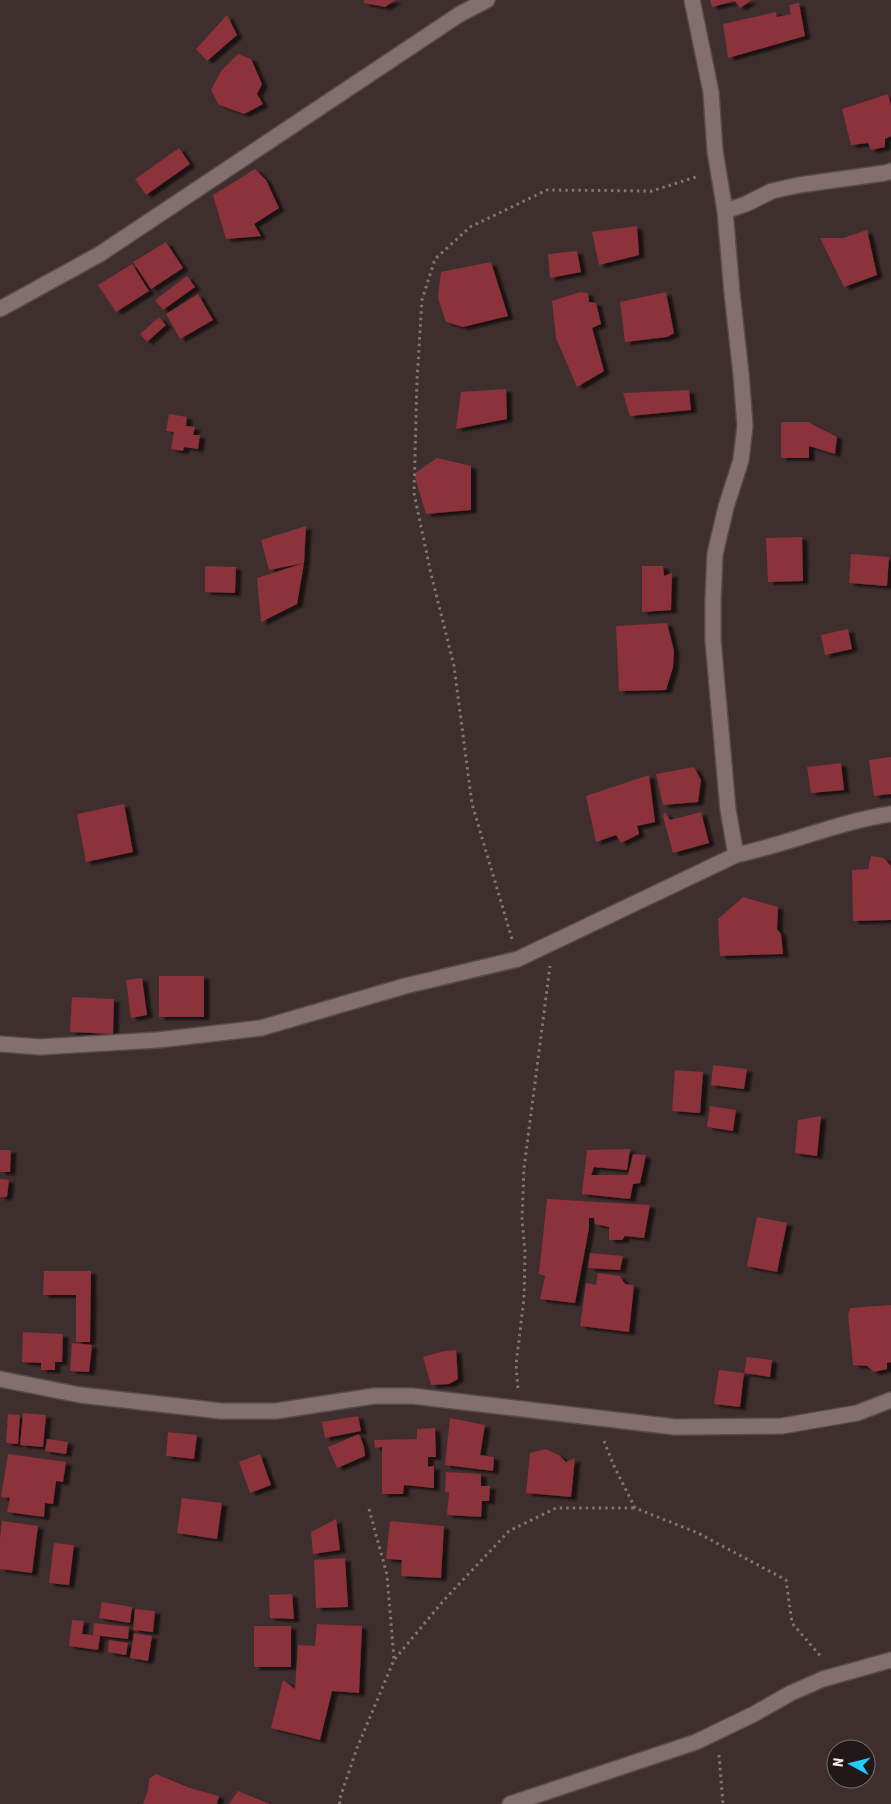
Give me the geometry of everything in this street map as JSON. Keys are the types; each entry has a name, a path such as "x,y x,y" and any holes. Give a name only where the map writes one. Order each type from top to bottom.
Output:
{"street":[{"path":"0,310 100,254 460,14 487,0"},
{"path":"692,0 711,92 715,151 725,211 732,294 742,374 745,426 741,460 726,507 715,554 713,640 728,810 736,855"},
{"path":"725,211 746,204 772,191 891,171"},
{"path":"0,1044 40,1047 158,1040 261,1028 405,986 518,959 736,855 770,848 871,817 891,814"},
{"path":"0,1379 80,1395 221,1411 276,1411 374,1396 412,1396 675,1427 782,1426 857,1413 891,1400"},
{"path":"510,1804 696,1742 754,1714 790,1693 824,1679 891,1660"}],"path":[{"path":"518,959 472,804 454,666 431,574 414,493 417,380 422,300 435,259 470,227 547,190 652,191 718,170"},
{"path":"520,1408 516,1365 524,1298 525,1252 522,1219 524,1168 548,995 552,943"},
{"path":"595,1419 614,1466 635,1508"},
{"path":"340,1804 357,1748 394,1660 444,1600 509,1530 556,1508 635,1508 698,1533 786,1580 792,1622 837,1675"},
{"path":"369,1509 387,1575 394,1660"},
{"path":"718,1732 723,1804"}],"building":[{"path":"364,0 396,0 385,7 364,3"},
{"path":"710,0 752,0 740,8 735,1 712,7"},
{"path":"799,3 805,36 728,58 723,24 776,12 777,17 791,14 789,5"},
{"path":"227,15 237,35 207,61 196,49"},
{"path":"238,54 251,59 262,84 257,94 263,104 244,114 219,105 211,90 221,71"},
{"path":"888,94 891,105 891,136 885,139 885,147 871,150 868,143 851,145 842,109"},
{"path":"179,148 190,164 146,195 135,179"},
{"path":"255,169 266,180 279,208 254,224 261,236 226,239 213,195"},
{"path":"637,226 639,255 599,265 592,232"},
{"path":"867,230 877,275 844,287 820,238 843,238"},
{"path":"166,242 183,268 151,289 133,262"},
{"path":"577,251 581,272 550,278 548,254"},
{"path":"491,262 508,316 463,327 446,322 438,298 441,272"},
{"path":"132,264 149,291 116,312 98,285"},
{"path":"187,276 195,287 163,310 155,300"},
{"path":"580,292 588,293 589,302 596,303 601,324 592,328 604,371 577,387 556,338 552,301"},
{"path":"666,292 674,333 667,337 625,342 620,302"},
{"path":"198,294 213,320 180,339 166,314"},
{"path":"159,317 166,325 147,342 140,334"},
{"path":"506,389 507,419 456,429 461,392"},
{"path":"689,390 691,410 630,416 623,393"},
{"path":"169,414 187,417 186,426 195,427 193,435 200,435 198,449 184,447 183,451 171,449 174,432 166,431"},
{"path":"781,422 808,422 837,437 835,454 809,446 809,458 781,458"},
{"path":"437,458 471,466 471,510 426,514 414,474"},
{"path":"306,526 304,563 269,570 261,540"},
{"path":"802,537 803,581 768,582 766,538"},
{"path":"851,554 889,557 887,586 849,583"},
{"path":"304,563 297,604 261,622 257,578"},
{"path":"205,566 236,567 235,593 205,592"},
{"path":"642,566 663,566 664,576 672,573 671,610 642,612"},
{"path":"667,623 674,651 673,667 666,690 619,691 616,626"},
{"path":"848,629 852,649 825,655 821,635"},
{"path":"891,757 891,794 874,796 869,760"},
{"path":"841,763 844,790 811,793 807,767"},
{"path":"694,767 701,780 698,802 663,805 656,774"},
{"path":"649,775 655,822 637,826 639,834 621,843 616,835 596,842 586,796"},
{"path":"124,804 133,852 86,862 77,814"},
{"path":"665,812 670,820 701,812 709,843 673,853 663,816"},
{"path":"871,856 884,858 891,866 891,920 853,921 852,870 868,869"},
{"path":"743,897 778,907 777,929 781,934 783,954 720,956 718,919"},
{"path":"159,976 204,976 204,1017 159,1017"},
{"path":"142,978 147,1015 131,1018 126,980"},
{"path":"72,997 114,999 113,1034 70,1032"},
{"path":"713,1065 747,1069 744,1089 711,1085"},
{"path":"675,1070 703,1072 700,1113 672,1111"},
{"path":"710,1106 736,1110 733,1131 707,1127"},
{"path":"821,1116 817,1156 795,1153 798,1120"},
{"path":"630,1149 627,1170 594,1167 591,1175 628,1175 633,1154 646,1155 640,1183 633,1184 630,1199 582,1194 587,1150"},
{"path":"0,1150 11,1150 10,1172 0,1172"},
{"path":"0,1179 9,1180 7,1197 0,1197"},
{"path":"547,1199 650,1205 644,1238 625,1236 622,1240 609,1240 609,1227 595,1224 594,1218 589,1218 589,1228 575,1303 540,1299 545,1276 539,1274"},
{"path":"757,1217 787,1223 777,1272 747,1266"},
{"path":"590,1253 623,1256 620,1270 588,1268"},
{"path":"44,1271 91,1271 90,1342 76,1342 76,1295 43,1295"},
{"path":"598,1273 620,1276 625,1284 634,1285 629,1332 580,1326 586,1283 596,1285"},
{"path":"891,1305 891,1362 887,1363 887,1369 874,1372 867,1366 853,1365 848,1315 850,1308"},
{"path":"23,1332 63,1334 62,1362 55,1362 55,1370 41,1370 41,1363 22,1362"},
{"path":"72,1343 92,1345 89,1372 70,1371"},
{"path":"456,1350 458,1379 449,1384 431,1385 423,1357 444,1351"},
{"path":"747,1357 772,1360 770,1377 744,1373"},
{"path":"719,1370 744,1373 740,1407 714,1404"},
{"path":"23,1413 46,1415 43,1447 20,1445"},
{"path":"8,1414 20,1415 18,1444 6,1443"},
{"path":"358,1416 361,1431 325,1438 322,1422"},
{"path":"450,1418 485,1425 480,1455 494,1457 493,1471 445,1465"},
{"path":"435,1428 436,1457 428,1457 428,1467 434,1466 434,1488 404,1485 403,1494 382,1494 382,1447 375,1448 374,1440 417,1439 417,1429"},
{"path":"168,1432 197,1435 194,1459 166,1456"},
{"path":"359,1434 365,1456 337,1468 328,1447"},
{"path":"47,1439 68,1442 66,1454 45,1451"},
{"path":"546,1449 559,1455 566,1462 575,1458 571,1497 526,1493 530,1453"},
{"path":"8,1454 66,1462 63,1482 56,1481 53,1504 45,1503 44,1517 7,1512 10,1498 1,1497"},
{"path":"260,1454 271,1485 250,1493 239,1462"},
{"path":"446,1472 481,1474 481,1486 490,1486 489,1501 482,1501 481,1517 447,1515 449,1492 445,1492"},
{"path":"182,1498 222,1503 217,1539 177,1533"},
{"path":"336,1519 340,1550 313,1554 311,1532"},
{"path":"2,1521 38,1526 32,1573 0,1569"},
{"path":"390,1521 444,1526 441,1578 401,1576 402,1560 386,1559"},
{"path":"54,1543 74,1545 69,1585 49,1583"},
{"path":"345,1558 348,1607 316,1608 314,1560"},
{"path":"292,1594 294,1619 270,1618 269,1595"},
{"path":"102,1602 132,1607 130,1623 99,1618"},
{"path":"135,1609 155,1611 153,1632 133,1630"},
{"path":"72,1620 84,1621 82,1634 100,1636 98,1650 69,1646"},
{"path":"94,1623 129,1627 128,1639 93,1635"},
{"path":"317,1624 362,1626 359,1693 332,1691 320,1740 271,1728 283,1680 295,1689 298,1645 315,1646"},
{"path":"254,1626 291,1626 291,1667 254,1667"},
{"path":"134,1633 152,1636 148,1661 130,1658"},
{"path":"109,1640 128,1643 126,1655 108,1652"},
{"path":"156,1774 190,1788 219,1796 217,1804 143,1804 148,1791 149,1779"},
{"path":"238,1791 270,1804 229,1804"}]}
